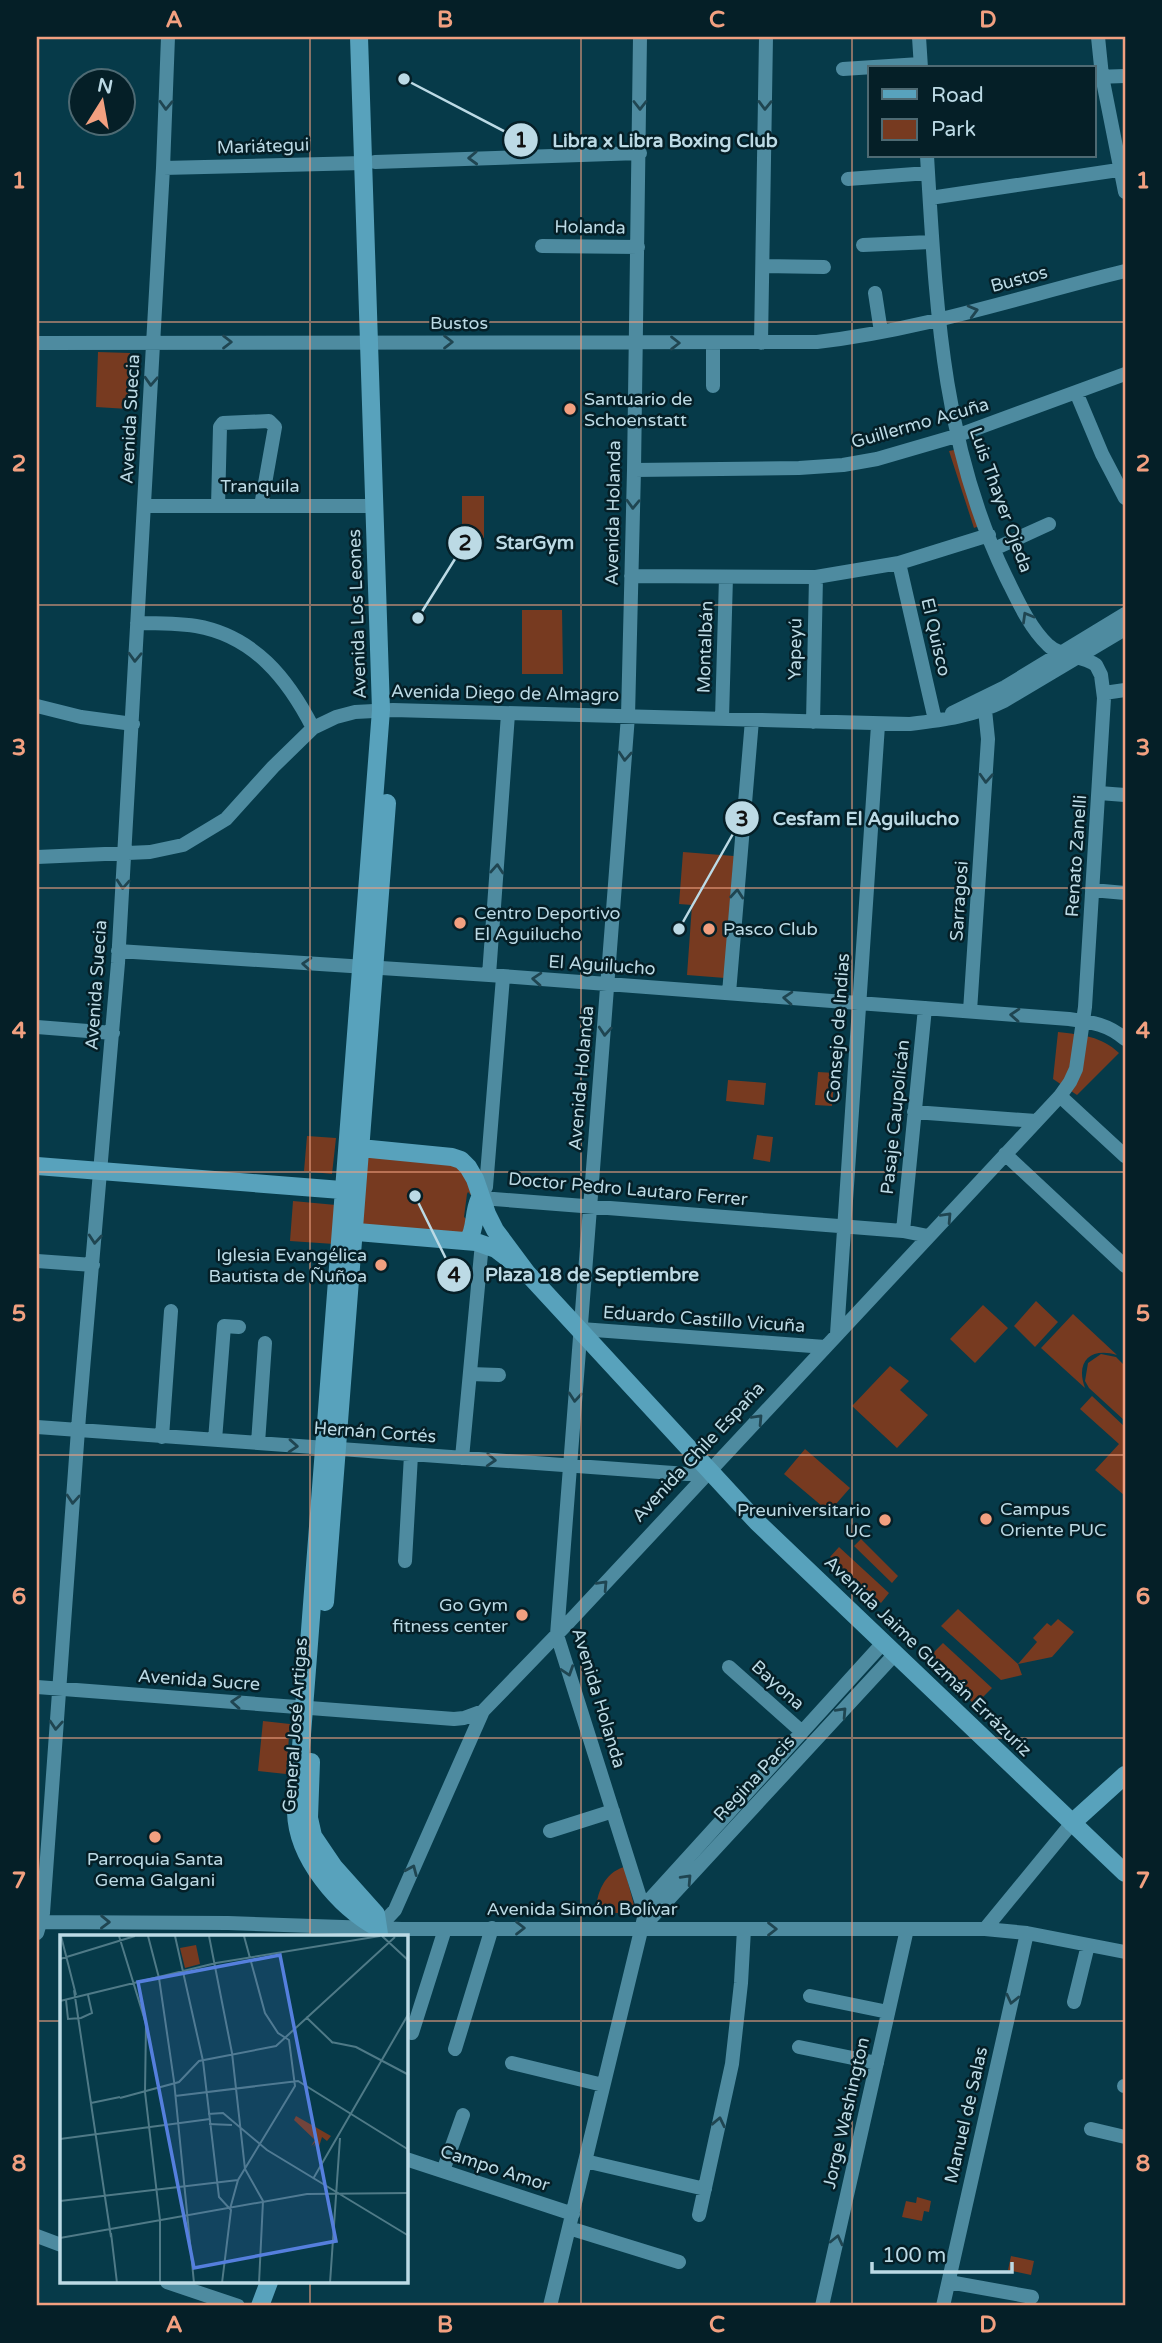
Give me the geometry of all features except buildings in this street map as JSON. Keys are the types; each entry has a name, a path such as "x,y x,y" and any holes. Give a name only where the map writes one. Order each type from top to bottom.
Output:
{"main road":[{"name":"Avenida Los Leones","path":"359,37 369,162"},
{"name":"Avenida Los Leones","path":"355,1147 387,710 369,162 371,37"},
{"name":"Avenida Los Leones","path":"374,342 375,506 387,710"},
{"name":"General José Artigas","path":"355,1147 310,1707 309,1801 311,1831 326,1857 376,1914 379,1933"},
{"path":"349,1232 475,1242 472,1235 476,1207 480,1199 473,1174 461,1160 355,1147"},
{"path":"37,1167 351,1190"},
{"name":"Avenida Jaime Guzmán Errázuriz","path":"480,1199 495,1230 510,1246 527,1273"},
{"name":"Avenida Jaime Guzmán Errázuriz","path":"475,1242 500,1251 527,1273 757,1522 1125,1873"},
{"path":"1072,1823 1125,1775"},
{"path":"260,2306 268,2284"}],"street":[{"name":"Avenida Suecia","path":"38,1925 43,1913 58,1688 113,1033 133,724 168,37"},
{"name":"Avenida Holanda","path":"550,2306 644,1918 643,1907 557,1635 628,716 640,37"},
{"path":"761,343 766,37"},
{"path":"919,37 921,66"},
{"path":"1098,37 1098,77 1122,170 1125,192"},
{"path":"843,69 868,68"},
{"path":"1098,77 1125,76"},
{"name":"Mariátegui","path":"163,168 639,153"},
{"name":"Luis Thayer Ojeda","path":"927,158 938,320 947,392 956,436 991,542 1014,592 1036,631 1048,645 1079,657"},
{"path":"930,198 1122,170"},
{"path":"848,179 928,173"},
{"path":"863,245 931,242"},
{"name":"Holanda","path":"542,246 638,247"},
{"path":"763,266 824,267"},
{"name":"Bustos","path":"37,343 817,342 938,320 1125,271"},
{"path":"875,293 881,332"},
{"path":"713,343 713,386"},
{"name":"Guillermo Acuña","path":"634,470 731,470 843,465 877,459 956,436 1125,374"},
{"path":"1076,392 1102,454 1125,498"},
{"path":"218,506 220,427 223,423 269,421 274,423 275,427 261,506"},
{"name":"Tranquila","path":"144,506 375,506"},
{"path":"631,576 816,577 899,563 991,542 1049,524"},
{"name":"El Quisco","path":"899,563 937,720"},
{"name":"Montalbán","path":"722,718 726,577"},
{"name":"Yapeyú","path":"813,722 816,577"},
{"name":"Avenida Diego de Almagro","path":"937,720 1005,687 1125,614"},
{"path":"137,623 198,627 233,638 265,659 283,678 313,728"},
{"name":"Avenida Diego de Almagro","path":"37,857 170,849 226,819 273,766 313,728 345,714 387,710 910,724 969,716 985,710 1125,629"},
{"path":"1079,657 1096,665 1095,653 1099,645"},
{"name":"Renato Zanelli","path":"1083,1021 1104,693 1096,665"},
{"path":"1104,693 1125,690"},
{"path":"37,706 81,717 133,724"},
{"name":"Sarragosi","path":"970,1012 988,739 985,710"},
{"path":"480,1199 486,1187 509,713"},
{"path":"729,993 752,720"},
{"name":"Consejo de Indias","path":"837,1334 878,724"},
{"path":"1099,793 1125,795"},
{"path":"1092,890 1125,893"},
{"name":"El Aguilucho","path":"118,951 925,1007 1083,1021 1108,1027 1125,1039"},
{"name":"Pasaje Caupolicán","path":"902,1231 925,1007"},
{"name":"Avenida Chile España","path":"379,1933 395,1910 483,1711 1060,1096 1076,1069 1083,1021"},
{"path":"37,1027 113,1033"},
{"path":"1060,1096 1125,1156"},
{"path":"914,1112 1036,1121"},
{"path":"1005,1154 1125,1266"},
{"name":"Doctor Pedro Lautaro Ferrer","path":"480,1199 902,1231 929,1236"},
{"path":"463,1458 470,1374 475,1242"},
{"path":"37,1261 93,1265"},
{"path":"162,1437 171,1311"},
{"path":"215,1440 224,1326 239,1326"},
{"name":"Eduardo Castillo Vicuña","path":"581,1329 825,1347"},
{"path":"258,1443 265,1343"},
{"path":"470,1374 499,1374"},
{"name":"Hernán Cortés","path":"37,1427 687,1474 710,1471"},
{"path":"405,1561 411,1454"},
{"name":"Regina Pacis","path":"766,1783 802,1732 889,1648"},
{"name":"Regina Pacis","path":"641,1929 707,1847 889,1648"},
{"name":"Bayona","path":"729,1667 802,1732"},
{"name":"Avenida Sucre","path":"37,1687 454,1719 483,1711"},
{"path":"454,1719 465,1727 470,1737"},
{"path":"550,1831 613,1811"},
{"path":"985,1929 1072,1823"},
{"name":"Regina Pacis","path":"643,1907 707,1847"},
{"name":"Avenida Simón Bolívar","path":"38,1925 379,1933 487,1928 985,1929 1027,1933 1125,1952"},
{"path":"454,2048 458,2014 487,1928"},
{"path":"412,2034 445,1929"},
{"path":"699,2215 732,2064 744,1929"},
{"name":"Jorge Washington","path":"822,2306 906,1929"},
{"name":"Manuel de Salas","path":"943,2306 1027,1933"},
{"path":"1074,2001 1088,1945"},
{"path":"810,1996 888,2012"},
{"path":"799,2047 877,2063"},
{"path":"512,2063 603,2085"},
{"path":"443,2171 463,2115"},
{"path":"1091,2129 1125,2137"},
{"name":"Campo Amor","path":"408,2160 679,2262"},
{"path":"585,2161 705,2189"},
{"path":"37,2236 60,2245"},
{"path":"949,2282 1032,2297"},
{"path":"173,2284 238,2306"}],"green space":[{"path":"98,352 130,353 128,409 96,407"},
{"path":"954,450 979,526 974,528 949,451"},
{"path":"462,496 484,496 484,538 462,538"},
{"path":"522,610 562,610 563,674 522,674"},
{"name":"Pasco Club","path":"683,852 734,856 725,978 687,975 692,905 679,904"},
{"path":"1058,1032 1098,1040 1119,1053 1077,1095 1053,1079"},
{"path":"818,1072 835,1073 832,1106 815,1105"},
{"path":"728,1080 766,1083 764,1105 726,1101"},
{"path":"757,1135 773,1137 770,1162 753,1159"},
{"path":"307,1136 336,1138 332,1174 304,1171"},
{"path":"368,1156 459,1164 474,1198 468,1192 464,1217 470,1222 467,1234 360,1224"},
{"path":"293,1201 336,1205 334,1244 290,1241"},
{"path":"1036,1301 1058,1322 1035,1347 1014,1326"},
{"path":"983,1305 1008,1328 975,1363 950,1339"},
{"path":"1073,1314 1117,1355 1100,1353 1088,1358 1082,1370 1085,1388 1041,1348"},
{"path":"1101,1354 1116,1357 1125,1366 1125,1421 1089,1388 1085,1381 1088,1363"},
{"path":"890,1366 909,1381 900,1390 928,1415 897,1448 852,1406"},
{"path":"1092,1396 1125,1427 1125,1496 1095,1470 1119,1444 1080,1409"},
{"path":"805,1449 850,1488 829,1512 784,1474"},
{"path":"861,1539 898,1576 892,1583 854,1546"},
{"path":"839,1547 889,1593 881,1603 830,1557"},
{"path":"958,1609 1018,1664 1022,1675 1001,1680 941,1626"},
{"path":"1058,1619 1074,1632 1052,1657 1018,1664 1037,1642 1033,1638 1047,1623 1051,1626"},
{"path":"943,1643 992,1688 975,1705 927,1659"},
{"path":"263,1721 290,1724 286,1774 258,1771"},
{"path":"624,1867 636,1913 596,1913 602,1885 611,1874"},
{"path":"917,2197 931,2201 929,2212 924,2211 922,2221 902,2217 906,2201 916,2203"},
{"path":"1011,2256 1034,2261 1031,2275 1008,2270"}],"place":[{"name":"Libra x Libra Boxing Club","path":"404,79"},
{"name":"Santuario de Schoenstatt","path":"570,409"},
{"name":"StarGym","path":"418,618"},
{"name":"Centro Deportivo El Aguilucho","path":"460,923"},
{"name":"Cesfam El Aguilucho","path":"679,929"},
{"name":"Pasco Club","path":"709,929"},
{"name":"Plaza 18 de Septiembre","path":"415,1196"},
{"name":"Iglesia Evangélica Bautista de Ñuñoa","path":"381,1265"},
{"name":"Campus Oriente PUC","path":"986,1519"},
{"name":"Preuniversitario UC","path":"885,1520"},
{"name":"Go Gym fitness center","path":"522,1615"},
{"name":"Parroquia Santa Gema Galgani","path":"155,1837"}]}
